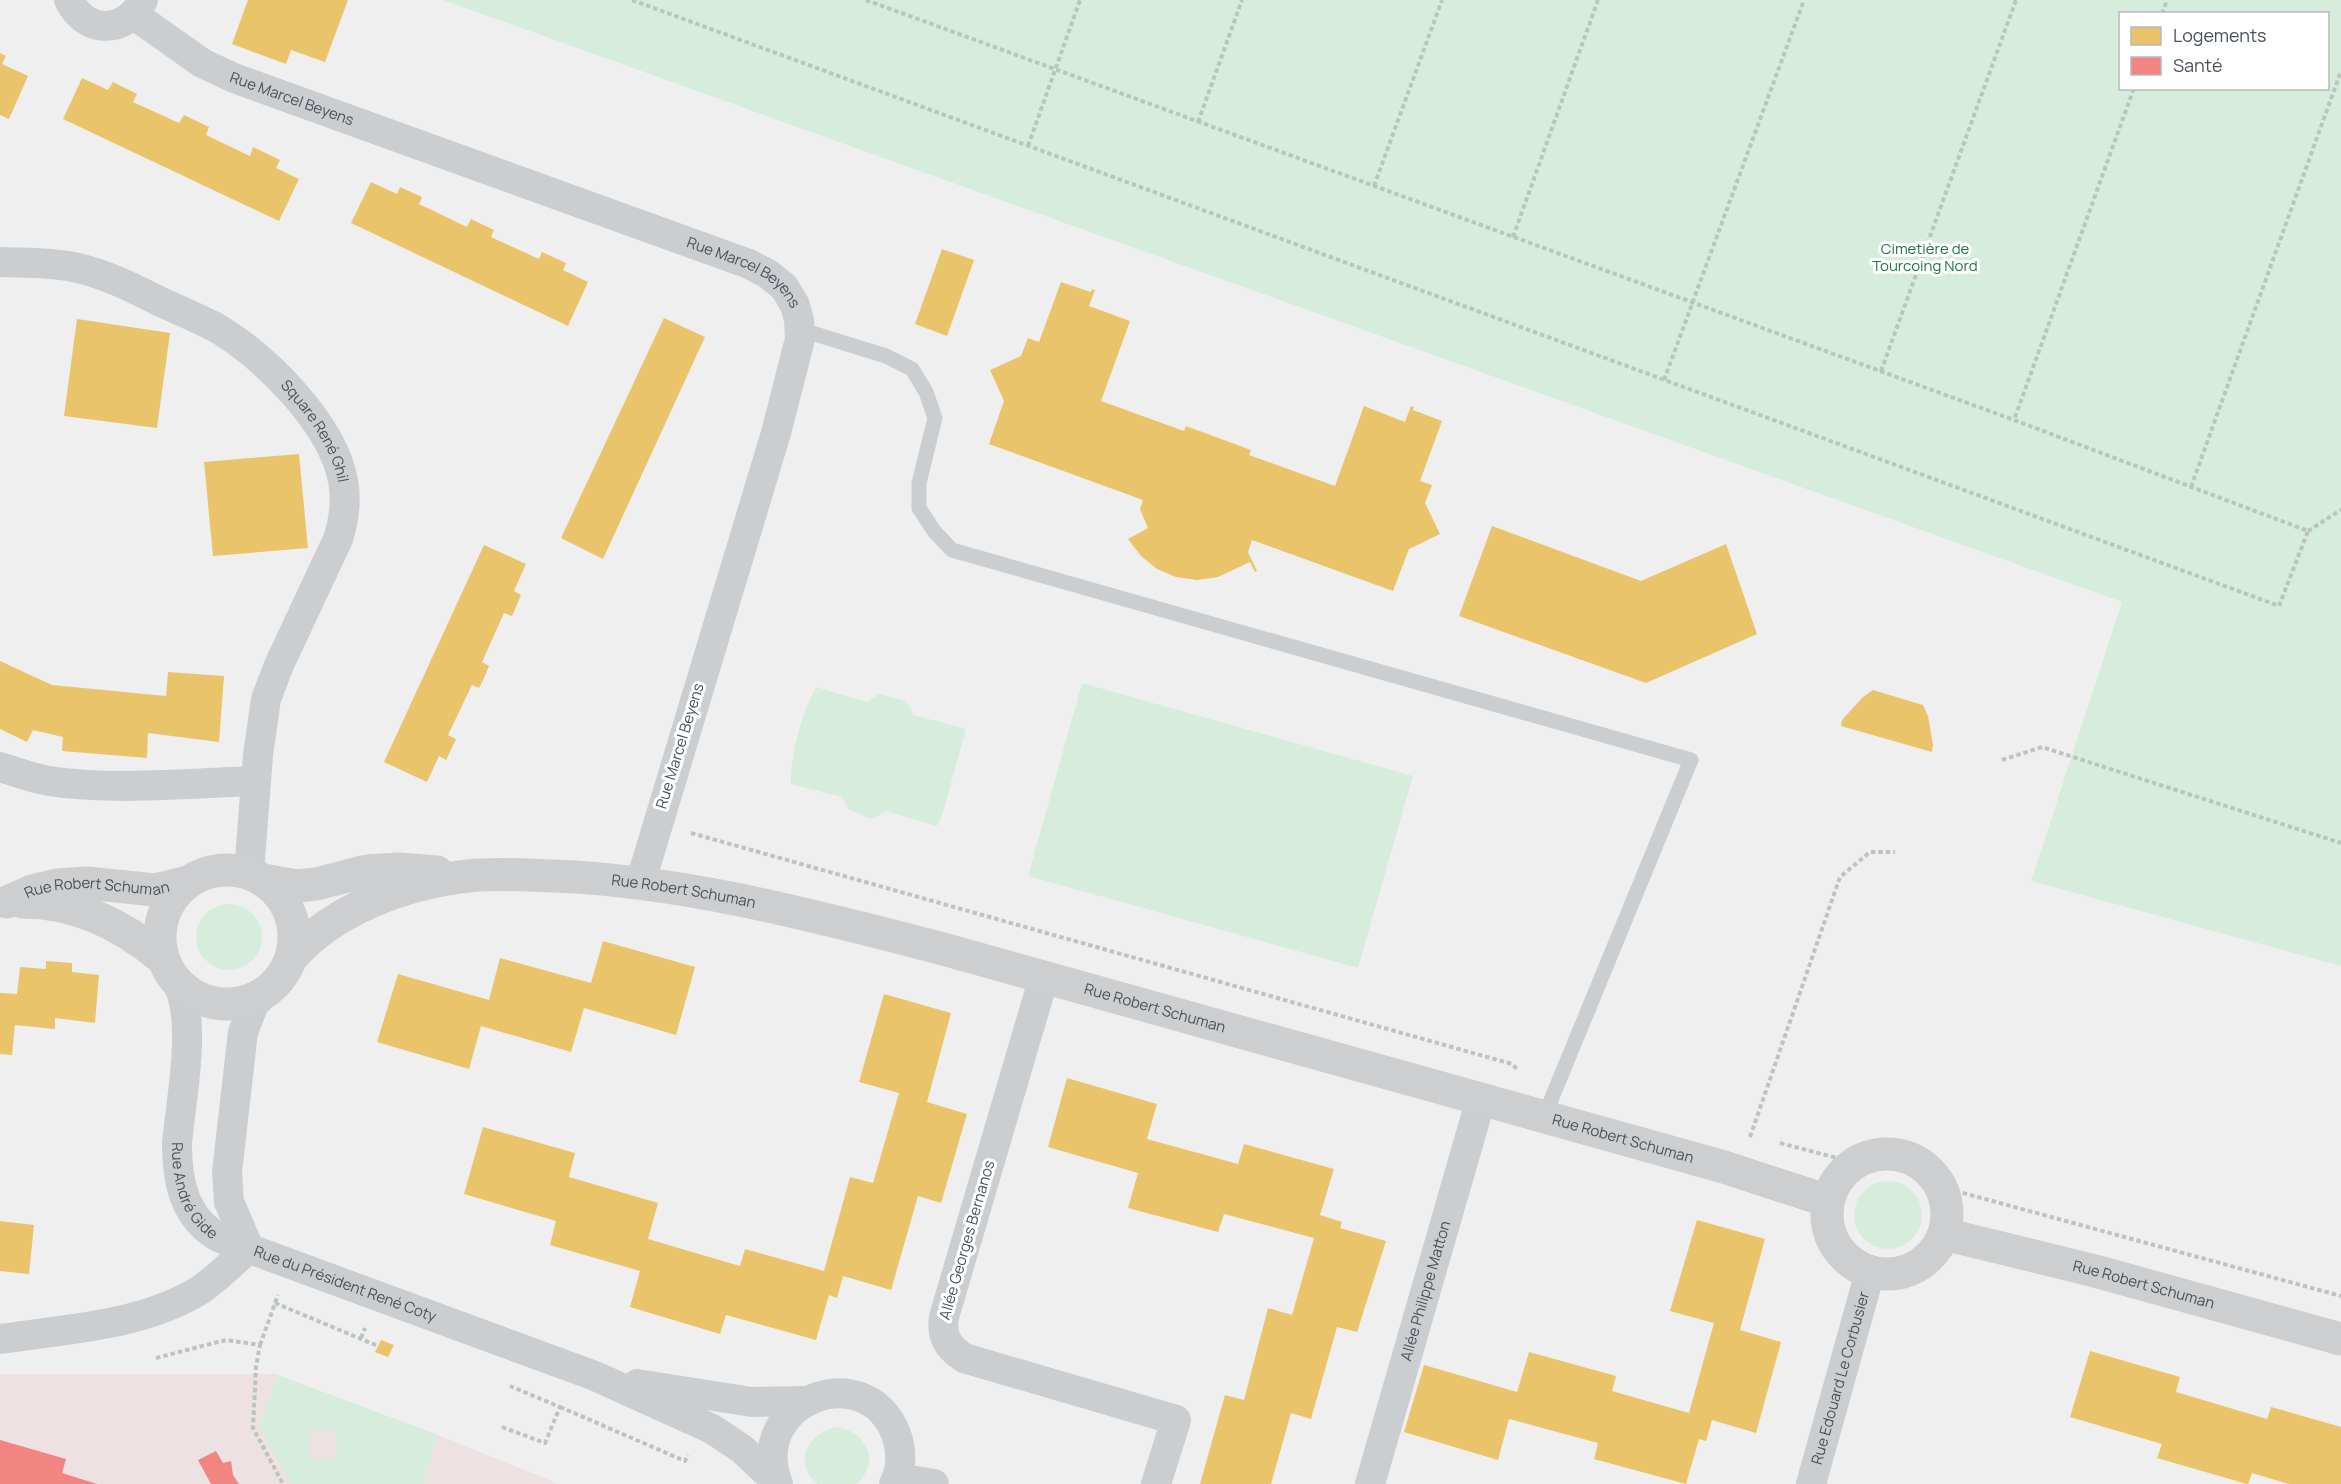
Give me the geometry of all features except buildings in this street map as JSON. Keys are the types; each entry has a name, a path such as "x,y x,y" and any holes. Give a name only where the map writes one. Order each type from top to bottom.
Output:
{"street":[{"path":"69,0 80,17 98,25 117,24 139,7"},
{"name":"Rue Marcel Beyens","path":"139,7 202,63 234,78 749,264 768,274 784,287 795,305 800,339 776,433 640,884"},
{"name":"Square René Ghil","path":"0,262 48,263 94,272 114,279 216,328 251,353 288,387 326,436 343,480 344,520 338,539 279,665 266,699 256,781 256,876"},
{"path":"0,767 47,781 77,784 256,781"},
{"path":"228,869 256,876 278,893 292,919 294,939 291,958 281,977 266,992 249,1000 221,1004 193,996 171,972 159,940 164,912 174,895 197,876 228,869"},
{"name":"Rue Robert Schuman","path":"256,876 297,886 316,884 367,871 398,869 469,876 581,877 697,891 814,916 1044,977 1737,1171 1828,1201"},
{"name":"Rue Robert Schuman","path":"291,958 314,935 369,904 411,888 469,876"},
{"name":"Rue Robert Schuman","path":"3,902 57,885 87,883 155,890 188,882"},
{"name":"Rue Robert Schuman","path":"3,902 41,902 94,916 142,941 171,972"},
{"name":"Rue André Gide","path":"171,972 187,1010 188,1029 177,1143 177,1162 182,1190 191,1211 207,1231 249,1248"},
{"name":"Allée Georges Bernanos","path":"1044,977 944,1317 943,1336 955,1352 964,1358 1176,1420 1155,1484"},
{"name":"Rue André Gide","path":"249,1248 229,1202 227,1172 243,1032 254,1005 266,992"},
{"name":"Allée Philippe Matton","path":"1370,1484 1481,1099"},
{"path":"1874,1155 1904,1156 1929,1171 1941,1186 1948,1215 1944,1234 1934,1252 1919,1266 1900,1273 1870,1272 1851,1263 1832,1240 1827,1221 1831,1191 1841,1175 1856,1162 1874,1155"},
{"name":"Rue Robert Schuman","path":"1944,1234 2095,1271 2341,1340"},
{"name":"Rue du Président René Coty","path":"0,1339 111,1322 157,1311 202,1288 249,1248 595,1376 712,1430 742,1449 778,1483"},
{"name":"Rue Edouard Le Corbusier","path":"1811,1484 1870,1272"},
{"name":"Rue du Président René Coty","path":"595,1376 752,1402 807,1401 826,1394 846,1394 865,1400 882,1412 898,1438 900,1458 896,1481"},
{"path":"778,1483 772,1462 778,1431 790,1413 807,1401"},
{"path":"896,1481 934,1484"}],"lane":[{"path":"799,329 886,356 912,369 926,392 934,418 919,483 919,508 934,531 952,550 1690,760 1544,1117"}],"path":[{"path":"632,0 2279,606 2308,531 2341,510"},
{"path":"866,0 2014,420 2308,531"},
{"path":"1028,146 1080,0"},
{"path":"1198,122 1242,0"},
{"path":"1374,186 1442,0"},
{"path":"1513,237 1598,0"},
{"path":"1664,380 1804,0"},
{"path":"1881,372 2016,0"},
{"path":"2191,486 2341,71"},
{"path":"2014,420 2133,90"},
{"path":"2002,760 2042,747 2341,843"},
{"path":"1737,1171 1840,877 1870,852 1895,852"},
{"path":"1803,1149 1856,1162"},
{"path":"1941,1186 2341,1296"},
{"path":"283,1484 253,1428 256,1366 260,1345 288,1262"},
{"path":"275,1303 378,1346"},
{"path":"361,1338 366,1326"},
{"path":"156,1358 226,1340 260,1345"},
{"path":"502,1427 545,1443 560,1407 506,1384"}],"shaded area":[{"path":"0,1374 275,1374 438,1435 559,1484 0,1484"}],"green space":[{"name":"Cimetière de Tourcoing Nord","path":"443,0 2341,0 2341,966 2031,881 2122,602"},
{"path":"1082,683 1413,776 1358,968 1028,876"},
{"path":"816,687 867,702 879,694 906,701 914,715 966,729 937,826 886,811 872,819 849,810 842,797 791,784 798,734"},
{"path":"229,904 241,907 252,914 259,925 262,937 259,949 252,960 241,967 229,970 217,967 206,960 199,949 196,937 199,925 206,914 217,907"},
{"path":"1888,1181 1901,1184 1912,1191 1919,1202 1922,1215 1919,1228 1912,1239 1901,1246 1888,1249 1875,1246 1864,1239 1857,1228 1854,1215 1857,1202 1864,1191 1875,1184"},
{"path":"278,1375 438,1435 423,1484 291,1484 259,1425","holes":["336,1429 337,1459 309,1459 309,1430"]},
{"path":"839,1427 857,1436 864,1443 868,1450 868,1467 864,1476 856,1484 818,1484 810,1476 806,1467 807,1449 819,1434"}]}
